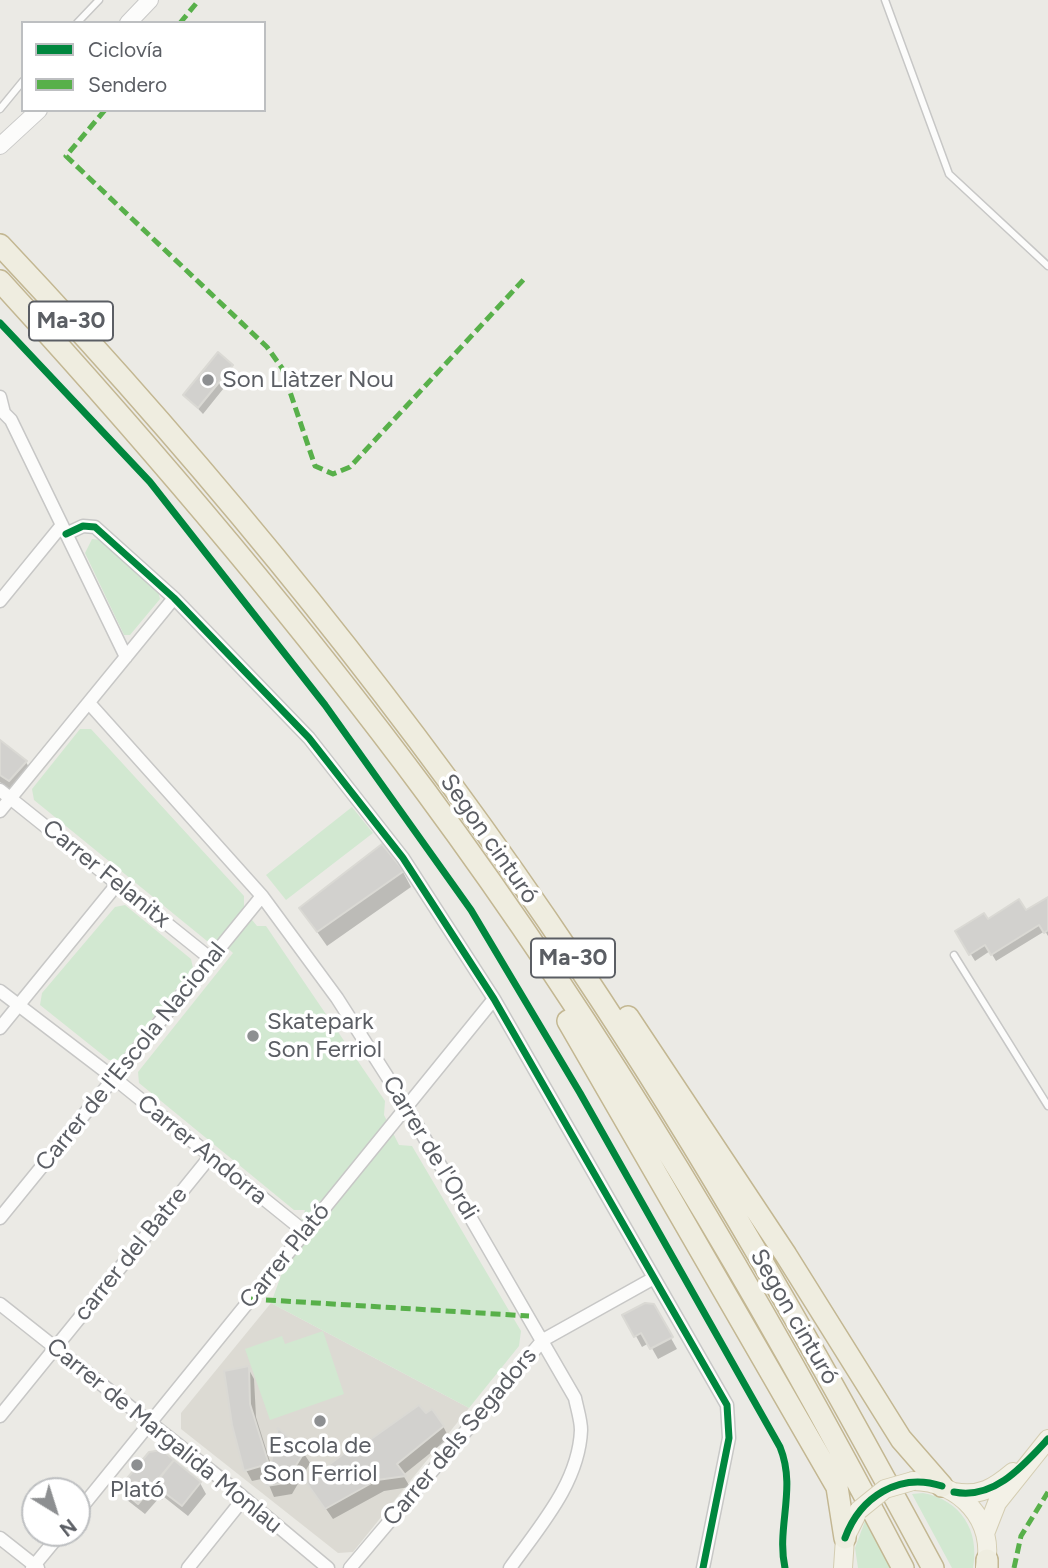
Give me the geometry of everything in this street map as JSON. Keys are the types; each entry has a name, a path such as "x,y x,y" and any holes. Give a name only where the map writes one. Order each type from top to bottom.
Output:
{"highway":[{"path":"0,228 109,348 140,398"},
{"name":"Segon cinturó","path":"0,245 140,398 330,627 493,843 578,966 711,1174 840,1398 933,1568"},
{"name":"Ma-30","path":"0,281 182,484 370,719 500,897 611,1063 690,1189 818,1410 903,1568"},
{"path":"493,843 528,874 555,912 701,1125 901,1439 948,1489"},
{"path":"500,897 521,950 562,1010 836,1487 845,1538"}],"main road":[{"path":"130,21 150,0"},
{"path":"0,146 37,112"},
{"path":"986,1565 986,1531 997,1503 1048,1439"},
{"path":"843,1567 845,1538 859,1510 886,1489 913,1481 926,1481 948,1489 976,1494 985,1492 1027,1462"},
{"path":"948,1489 978,1516 986,1531"}],"street":[{"path":"0,397 2,415 11,420 126,657"},
{"path":"0,601 64,529 95,527 174,598 309,738 403,858 494,999 727,1405 729,1438 703,1568"},
{"path":"0,811 174,598"},
{"name":"Carrer de l'Ordi","path":"89,703 262,896 337,998 406,1106 575,1398 581,1429 573,1469 558,1499 510,1568"},
{"name":"Carrer Felanitx","path":"0,790 211,959"},
{"path":"0,1028 118,883"},
{"name":"Carrer de l'Escola Nacional","path":"0,1217 262,896"},
{"name":"Carrer Andorra","path":"0,991 114,1078 209,1158 305,1233"},
{"name":"Carrer Plató","path":"91,1496 494,999"},
{"name":"carrer del Batre","path":"0,1416 209,1158"},
{"name":"Carrer dels Segadors","path":"350,1568 542,1340 654,1278"},
{"name":"Carrer de Margalida Monlau","path":"0,1304 328,1568"},
{"path":"188,1568 244,1498"},
{"path":"0,1538 35,1567 50,1547"}],"lane":[{"path":"79,21 99,0"},
{"path":"885,0 949,174 1048,266"},
{"path":"0,109 21,83"},
{"path":"954,956 1048,1106"}],"shaded area":[{"name":"Escola de Son Ferriol","path":"271,1303 469,1408 353,1552 338,1553 181,1429 181,1413"}],"green space":[{"path":"92,539 100,540 158,591 160,599 130,635 124,635 85,553"},
{"path":"80,729 91,729 244,896 244,910 257,926 266,926 385,1101 384,1115 399,1145 412,1146 521,1331 519,1346 469,1408 271,1303 305,1210 294,1210 139,1083 138,1072 233,953 219,940 207,941 34,800 32,789"},
{"path":"352,807 373,833 286,900 266,875"},
{"path":"125,905 191,959 193,968 119,1060 109,1060 40,1005 42,993 115,907"},
{"path":"323,1331 344,1394 270,1420 245,1349 282,1336 285,1344"},
{"path":"923,1493 948,1502 965,1519 973,1542 973,1568 952,1568 912,1494"},
{"path":"865,1521 891,1568 858,1568 855,1548"}],"building":[{"name":"Son Llàtzer Nou","path":"218,352 233,365 198,408 183,395"},
{"path":"0,740 27,761 9,781 0,775"},
{"path":"382,844 404,871 317,932 299,908"},
{"path":"1048,897 1048,930 1044,933 1039,925 991,955 985,945 969,955 955,931 984,913 988,919 1019,899 1026,910"},
{"path":"645,1303 654,1304 673,1337 650,1349 641,1333 634,1337 622,1315"},
{"path":"249,1366 250,1404 270,1468 278,1428 305,1451 285,1483 266,1486 261,1466 244,1471 232,1425 224,1371"},
{"path":"419,1405 426,1413 432,1409 444,1426 397,1464 406,1476 377,1480 325,1509 306,1482 354,1446 357,1449"},
{"path":"162,1450 174,1460 138,1504 119,1488 149,1452"},
{"path":"174,1460 201,1482 182,1506 157,1487 155,1490 152,1488"}],"marked path":[{"path":"182,21 199,0"},
{"path":"103,112 66,156 267,347 282,368 315,466 333,474 350,467 526,277"},
{"path":"251,1299 529,1316"},
{"path":"1014,1568 1021,1536 1048,1492"}],"cycle path":[{"path":"0,323 150,482 325,705 471,910 580,1093 780,1447 787,1478 783,1538 785,1568"},
{"path":"66,534 83,526 95,527 174,598 309,738 403,858 494,999 727,1405 729,1438 703,1568"},
{"path":"954,1492 982,1491 995,1486 1018,1470 1048,1439"},
{"path":"845,1538 860,1511 883,1491 911,1482 942,1486"}],"place":[{"name":"Son Llàtzer Nou","path":"208,380"},
{"name":"Skatepark Son Ferriol","path":"253,1036"},
{"name":"Escola de Son Ferriol","path":"320,1421"},
{"name":"Plató","path":"137,1465"}]}
